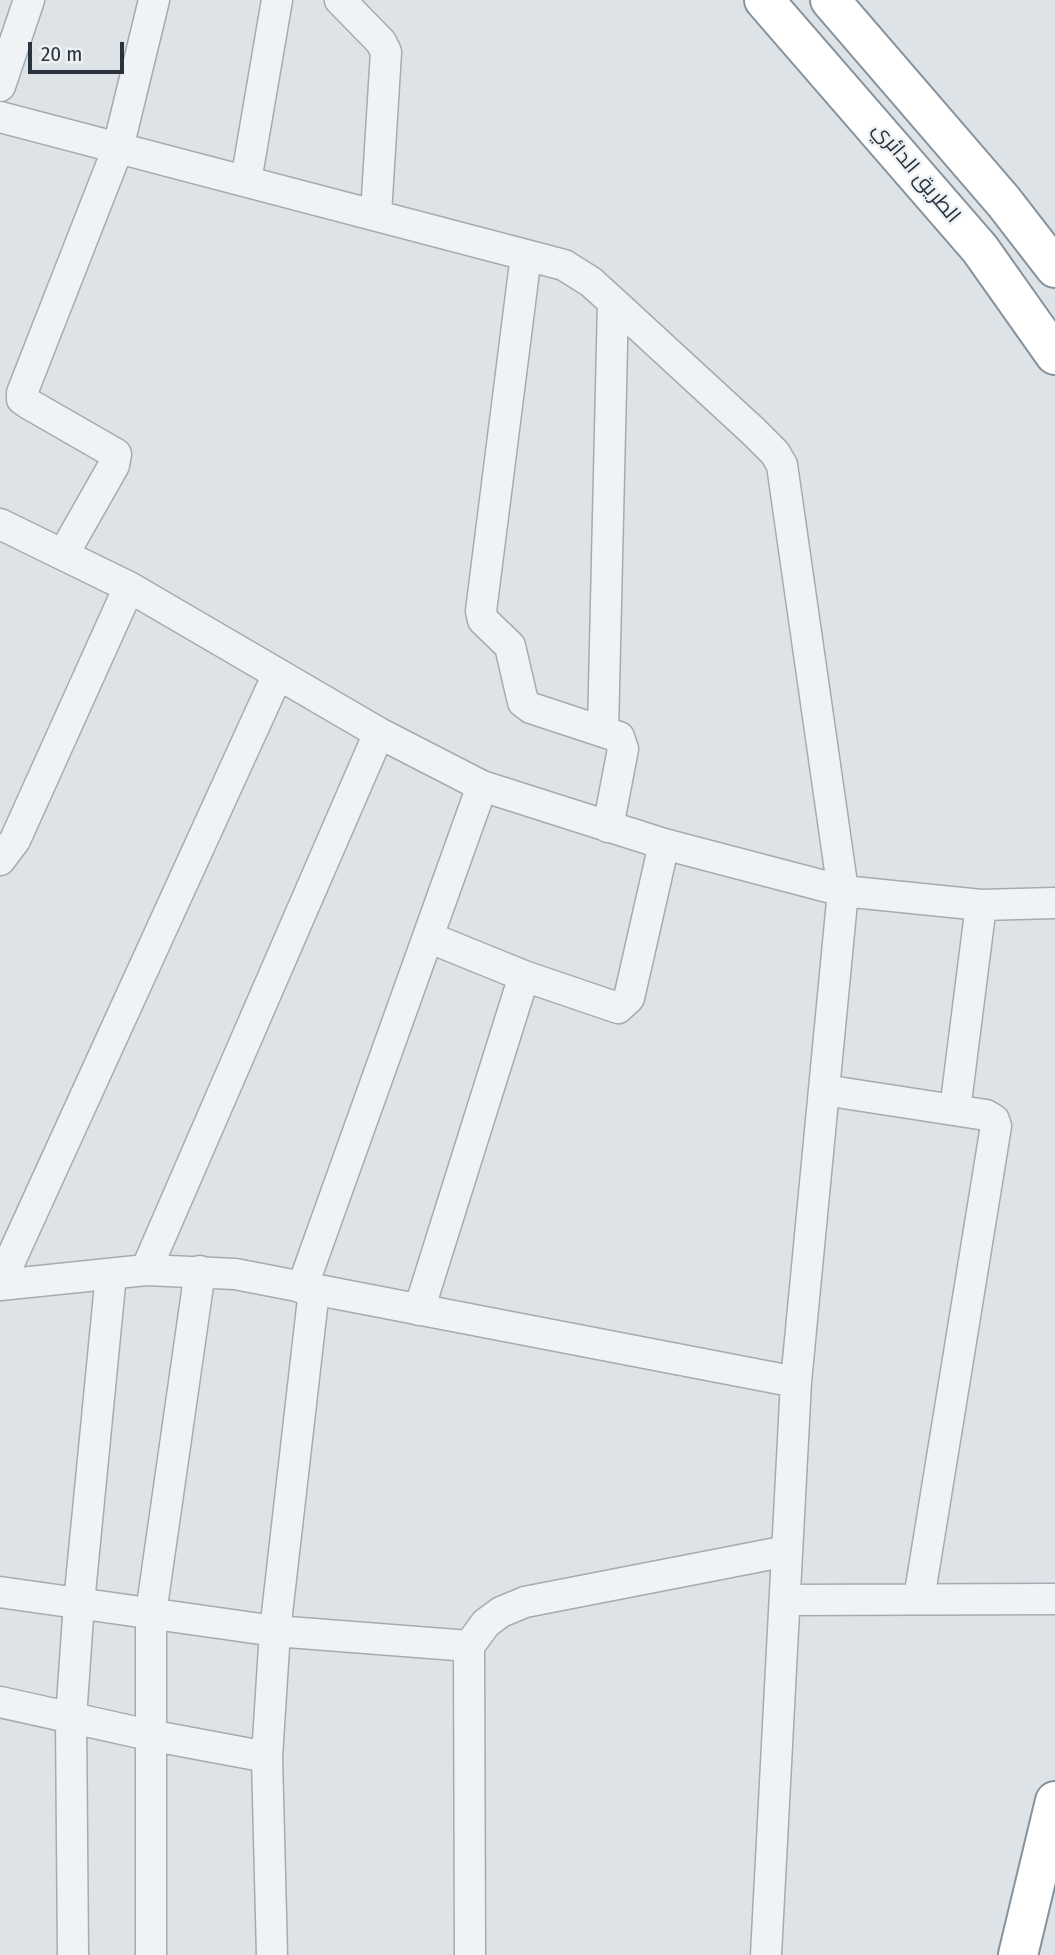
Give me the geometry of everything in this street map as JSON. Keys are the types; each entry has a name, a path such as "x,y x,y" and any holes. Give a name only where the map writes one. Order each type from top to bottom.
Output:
{"highway":[{"name":"الطريق الدائري","path":"764,0 980,249 1055,355"},
{"path":"830,0 1004,202 1055,268"},
{"path":"1018,1955 1055,1801"}],"street":[{"path":"0,86 29,0"},
{"path":"63,555 114,465 116,454 29,404 23,399 22,393 118,148 154,0"},
{"path":"246,181 277,0"},
{"path":"340,0 381,42 386,52 376,214"},
{"path":"3,123 118,148 564,265 591,282 613,302 753,431 782,465 787,480 843,891 796,1382 766,1955"},
{"path":"526,255 481,611 483,620 510,646 523,702 531,708 619,737 623,743 608,827"},
{"path":"603,731 613,302"},
{"path":"0,524 129,587 379,733 482,786 664,844 843,891 981,905 1055,903"},
{"path":"0,860 15,840 129,587"},
{"path":"278,674 0,1284 146,1270 200,1270 796,1382"},
{"path":"146,1270 379,733"},
{"path":"272,1955 267,1757 275,1631 308,1289 482,786"},
{"path":"428,937 524,976 618,1008 629,998 664,844"},
{"path":"955,1110 981,905"},
{"path":"419,1310 524,976"},
{"path":"824,1090 986,1115 994,1120 996,1126 919,1599"},
{"path":"151,1955 151,1613 200,1270"},
{"path":"73,1955 71,1718 79,1603 111,1274"},
{"path":"470,1955 469,1646 486,1623 525,1602 787,1551"},
{"path":"0,1592 275,1631 469,1646"},
{"path":"785,1600 1055,1599"},
{"path":"0,1702 149,1735 267,1757"}]}
